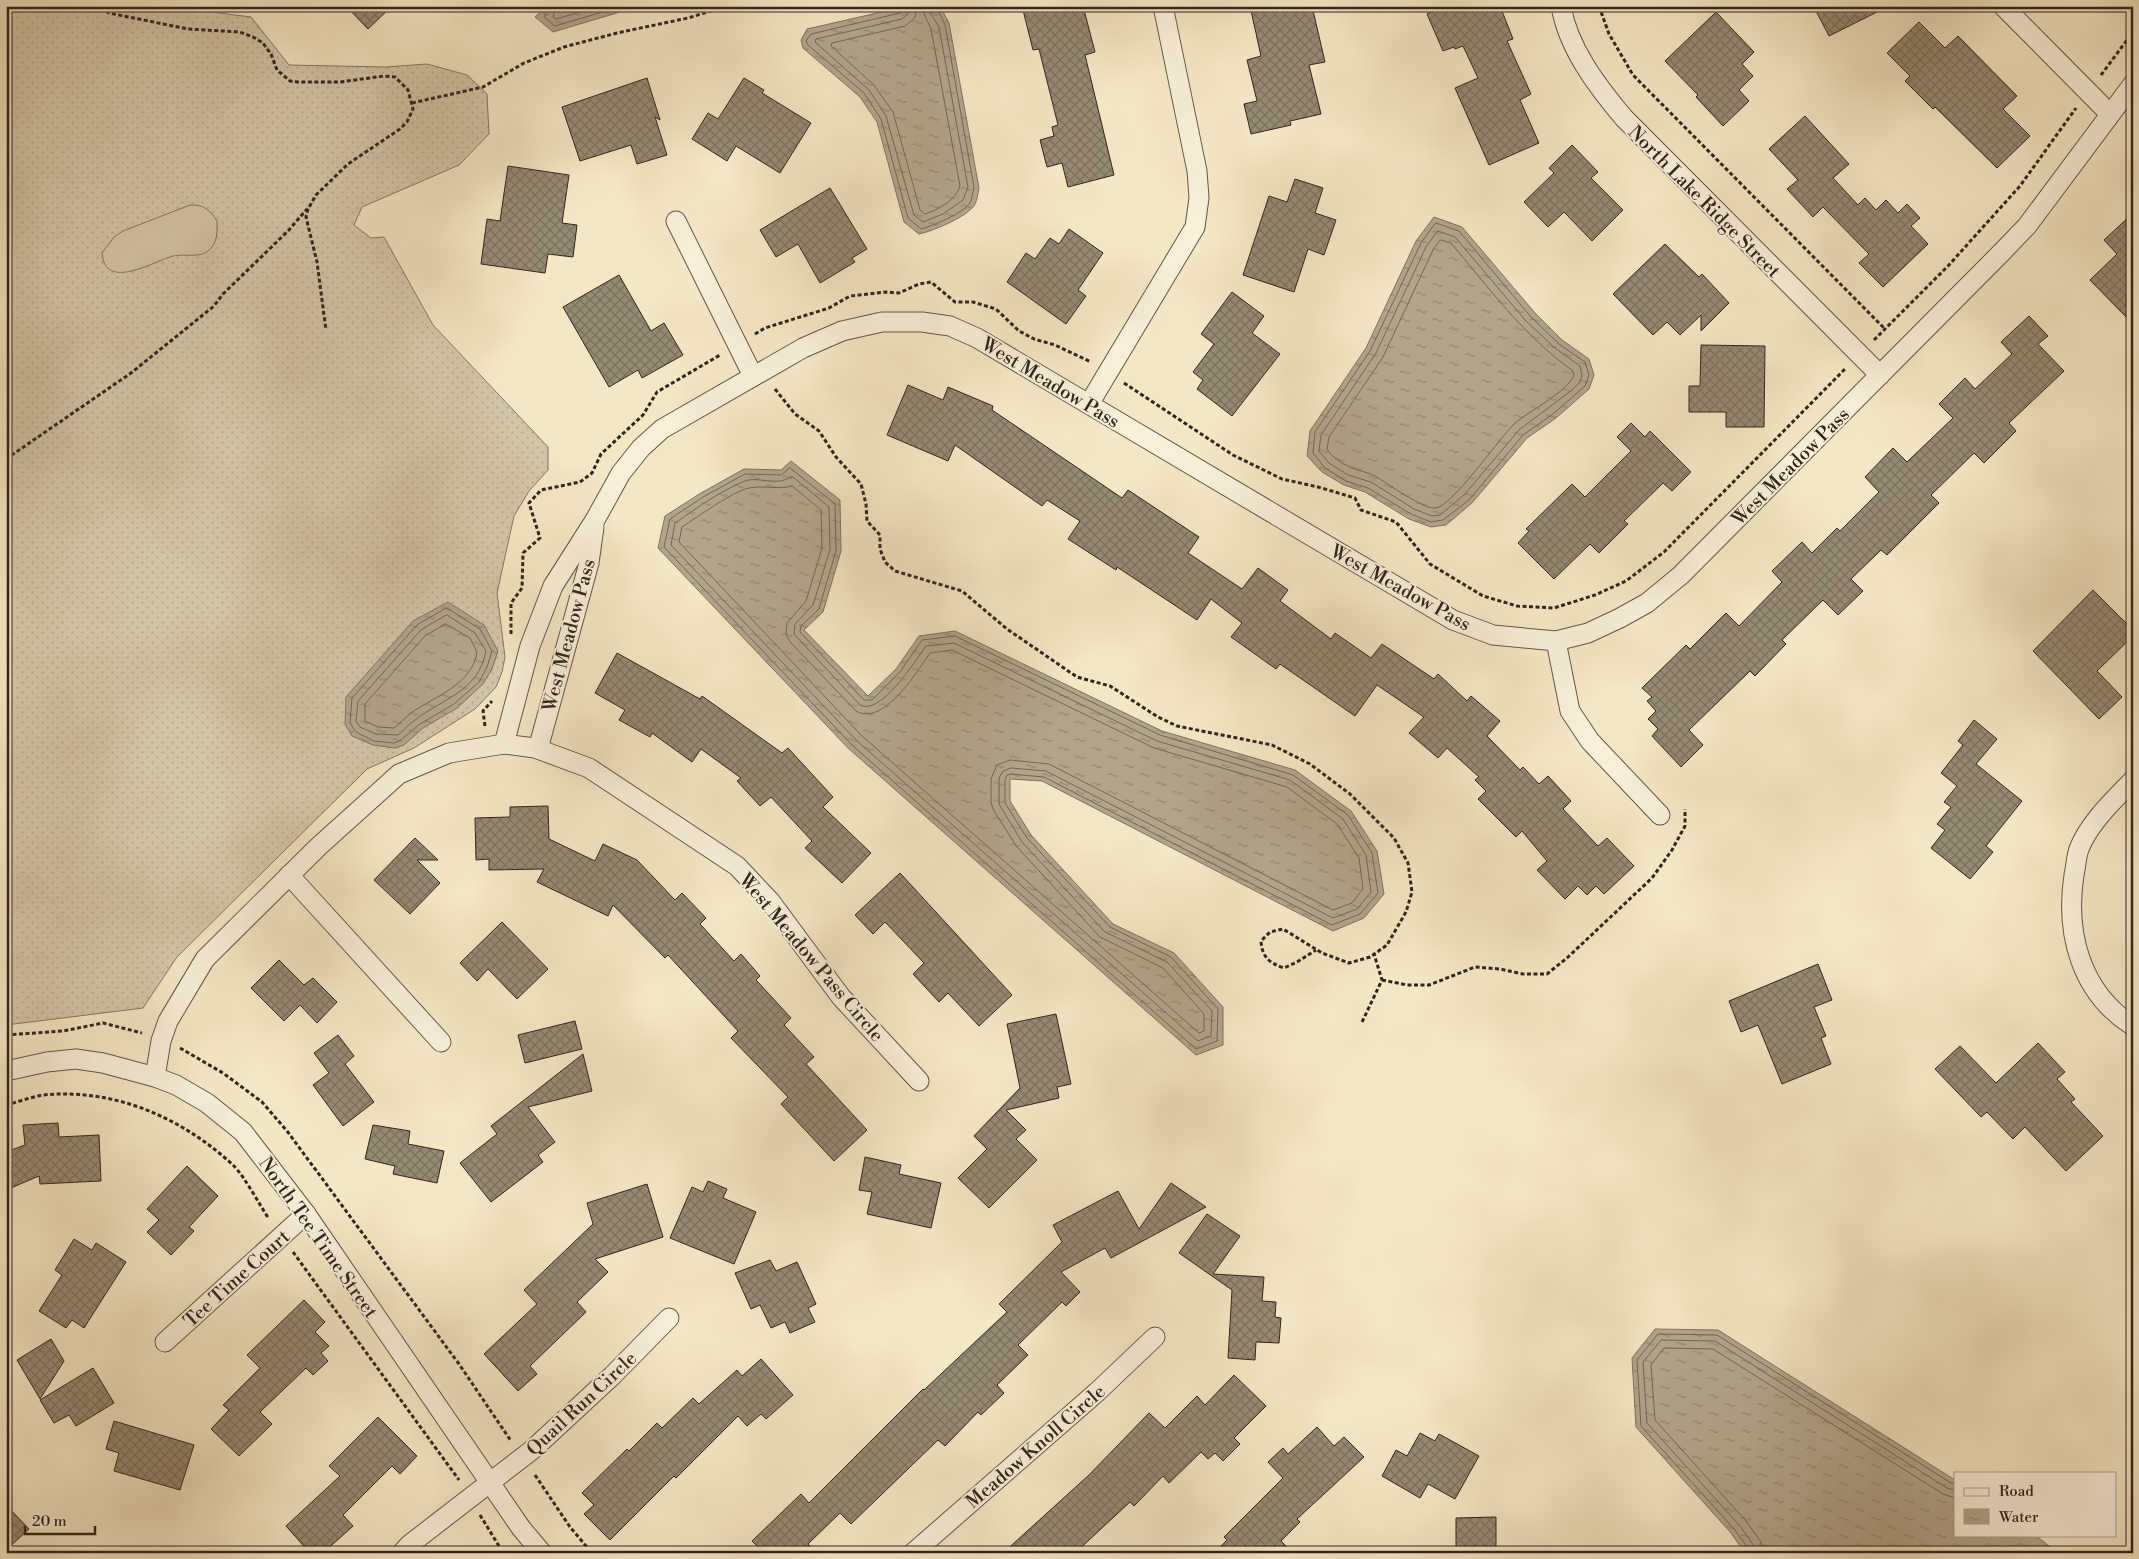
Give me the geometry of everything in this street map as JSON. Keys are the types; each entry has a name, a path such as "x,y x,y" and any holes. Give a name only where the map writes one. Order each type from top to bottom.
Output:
{"street":[{"path":"1089,404 1195,227 1199,198 1197,171 1163,6"},
{"name":"North Lake Ridge Street","path":"1561,6 1563,20 1580,56 1601,91 1624,118 1880,375"},
{"path":"2003,6 2110,114"},
{"name":"West Meadow Pass","path":"504,744 530,646 552,586 595,520 621,473 648,442 662,429 803,348 842,331 882,322 922,322 950,326 977,338 1454,620 1493,635 1556,641 1588,633 1647,603 1681,575 1880,375 2026,226 2133,84"},
{"path":"676,221 753,376"},
{"name":"West Meadow Pass","path":"538,750 589,563 595,520"},
{"path":"1556,641 1570,711 1590,741 1660,815"},
{"name":"West Meadow Pass Circle","path":"155,1077 161,1041 168,1021 205,959 289,875 399,774 449,753 504,744 538,750 588,768 737,866 770,901 842,997 919,1081"},
{"path":"2133,780 2108,806 2090,830 2079,850 2071,898 2074,946 2090,980 2106,1004 2133,1026"},
{"path":"289,875 441,1042"},
{"name":"North Tee Time Street","path":"6,1071 47,1062 76,1059 103,1063 155,1077 176,1085 207,1103 244,1132 306,1214 521,1528 542,1553"},
{"name":"Tee Time Court","path":"165,1342 306,1214"},
{"name":"Quail Run Circle","path":"402,1553 409,1545 532,1450 612,1376 669,1318"},
{"name":"Meadow Knoll Circle","path":"912,1553 1097,1392 1155,1337"}],"path":[{"path":"6,458 131,373 214,306 223,294 288,231 308,208 316,195 348,164 400,129 407,122 413,109 408,90 395,78 384,76 340,82 298,82 290,80 277,70 271,54 263,44 253,37 240,32 188,29 110,13 94,6"},
{"path":"412,103 482,87 524,63 564,47 617,32 688,18 727,6"},
{"path":"1599,6 1609,34 1633,75 1885,329"},
{"path":"511,639 511,603 522,588 523,553 540,538 530,503 541,490 580,482 586,478 592,473 601,454 643,414 657,392 765,328 828,308 850,296 885,292 899,293 919,284 931,282 954,302 973,302 996,309 1019,331 1034,339 1055,345 1082,357 1233,455 1282,479 1355,498 1361,510 1396,522 1430,564 1483,596 1517,606 1554,608 1595,595 1626,581 1664,552 1948,266 2020,186 2133,32"},
{"path":"308,208 306,217 317,262 326,330"},
{"path":"773,386 794,414 819,431 836,457 861,484 866,504 867,520 880,535 880,550 885,562 895,571 962,591 1007,629 1077,677 1110,686 1158,717 1177,726 1272,745 1310,764 1350,794 1394,838 1408,862 1412,892 1406,912 1387,945 1374,954 1349,963 1316,950 1283,929 1270,932 1261,941 1262,951 1272,964 1284,968 1316,950"},
{"path":"486,732 483,711 496,697"},
{"path":"1382,980 1407,985 1429,985 1475,967 1500,969 1523,974 1547,974 1567,958 1652,878 1672,850 1685,826 1685,809"},
{"path":"1362,1022 1382,980 1374,954"},
{"path":"6,1105 42,1096 97,1095 136,1105 167,1118 234,1166 282,1236 460,1481 498,1546 505,1553"}],"shaded area":[{"path":"6,6 163,6 251,17 289,65 386,67 427,64 467,75 487,94 489,134 459,165 362,207 354,225 371,238 384,237 433,325 548,447 548,470 529,491 514,516 497,593 505,657 502,672 496,687 475,709 414,748 367,769 177,957 143,1008 6,1025"},
{"path":"190,205 206,208 217,221 215,241 208,251 199,255 173,256 132,271 112,271 105,265 102,253 114,237 123,231"}],"water":[{"path":"547,6 640,6 553,32 535,17"},
{"path":"908,6 940,6 949,23 979,188 975,203 969,211 948,224 919,234 904,222 877,122 860,97 803,48 801,40 807,29"},
{"path":"1434,217 1462,227 1535,313 1562,340 1589,359 1594,375 1589,389 1556,418 1527,438 1472,503 1446,525 1431,527 1409,519 1365,492 1344,485 1322,472 1307,456 1310,431 1366,348 1416,241"},
{"path":"791,461 840,500 841,551 823,612 804,630 868,696 896,669 919,636 955,631 1162,731 1295,770 1351,811 1377,851 1384,894 1364,918 1333,931 1042,781 1010,779 1010,801 1031,835 1113,924 1174,953 1223,1007 1223,1045 1196,1055 848,748 658,548 665,516 744,469 781,470"},
{"path":"448,602 484,625 498,651 492,669 483,684 457,708 423,728 404,745 395,748 373,745 352,736 345,724 346,697 413,621"},
{"path":"1655,1329 1718,1330 1954,1479 1954,1536 2036,1536 2058,1553 1745,1553 1731,1533 1636,1427 1632,1358"}],"building":[{"path":"346,6 392,6 368,29"},
{"path":"1022,6 1083,6 1095,52 1085,55 1114,175 1068,187 1062,163 1047,167 1040,140 1054,136 1052,127 1058,125 1039,49 1033,50"},
{"path":"1250,6 1312,6 1325,62 1309,65 1321,114 1290,121 1291,125 1251,134 1244,104 1257,101 1247,60 1261,56"},
{"path":"1447,6 1500,6 1513,39 1507,41 1531,94 1520,100 1539,143 1489,165 1455,88 1478,78 1463,46 1443,51 1427,14"},
{"path":"1826,6 1889,6 1829,36 1816,11"},
{"path":"1716,12 1754,52 1742,64 1753,76 1739,90 1749,101 1723,126 1696,97 1698,95 1665,61"},
{"path":"1919,22 1945,48 1958,36 2017,96 2003,109 2030,136 1997,168 1935,107 1933,109 1905,81 1910,76 1887,53"},
{"path":"647,78 660,120 655,117 667,155 637,164 631,145 580,161 562,107"},
{"path":"744,78 764,90 762,93 811,123 780,173 736,146 727,161 692,139 708,113 718,119"},
{"path":"1805,116 1849,164 1833,178 1858,205 1865,198 1876,210 1886,200 1898,213 1907,204 1920,218 1911,226 1928,244 1883,287 1859,263 1869,254 1823,207 1813,217 1787,189 1798,180 1769,149"},
{"path":"1572,145 1598,172 1591,178 1623,210 1592,241 1564,212 1548,227 1524,202 1554,173 1549,168"},
{"path":"508,166 569,175 562,223 577,225 573,257 548,254 545,273 481,264 487,219 500,221"},
{"path":"1295,179 1323,188 1315,213 1336,220 1324,255 1308,249 1294,292 1243,275 1269,196 1287,202"},
{"path":"830,188 867,249 852,258 855,262 820,283 798,244 776,257 760,230"},
{"path":"2133,213 2133,324 2090,280 2117,254 2104,240"},
{"path":"1069,229 1103,253 1078,290 1086,296 1066,324 1007,282 1026,253 1035,259 1050,238 1059,244"},
{"path":"1665,244 1699,277 1702,274 1729,303 1701,331 1701,315 1680,335 1667,322 1653,335 1613,294"},
{"path":"619,275 651,331 664,323 683,355 642,378 638,370 609,387 563,307"},
{"path":"1232,292 1264,316 1252,333 1280,354 1232,416 1197,389 1203,380 1193,372 1214,344 1201,334"},
{"path":"2029,316 2048,336 2038,344 2064,371 2009,423 2016,431 1984,463 1974,453 1931,495 1939,503 1887,555 1881,550 1851,579 1863,591 1838,615 1823,600 1782,640 1786,644 1755,676 1750,671 1689,730 1703,745 1681,767 1652,736 1658,729 1648,719 1656,711 1647,701 1652,697 1642,688 1686,645 1690,649 1726,613 1739,626 1782,582 1772,571 1802,542 1812,553 1837,528 1840,531 1879,492 1865,477 1893,448 1907,462 1953,418 1939,404 1965,378 1975,389 2012,354 2001,342"},
{"path":"1701,345 1765,346 1764,427 1726,427 1726,412 1689,412 1689,386 1700,386"},
{"path":"908,385 943,400 948,387 993,406 992,410 1122,498 1128,490 1199,537 1188,553 1242,589 1258,568 1288,590 1280,601 1331,639 1335,633 1371,658 1382,644 1434,679 1438,674 1467,701 1471,696 1500,721 1487,736 1520,770 1523,767 1539,784 1548,776 1571,801 1563,809 1598,846 1607,838 1634,866 1604,894 1596,886 1587,895 1578,886 1565,899 1537,870 1547,861 1522,831 1516,837 1478,799 1486,791 1475,780 1479,777 1447,748 1438,758 1409,733 1424,717 1377,685 1355,716 1280,664 1276,669 1231,637 1242,623 1211,599 1197,620 1117,567 1116,570 1068,539 1080,521 1047,500 1042,506 955,445 948,461 887,435"},
{"path":"1631,423 1645,437 1650,431 1691,472 1672,491 1663,483 1624,521 1628,524 1599,553 1590,544 1554,579 1518,543 1529,531 1526,529 1572,484 1585,497 1631,451 1617,437"},
{"path":"2093,590 2133,630 2133,636 2097,671 2122,697 2099,719 2033,651"},
{"path":"617,653 700,699 702,696 782,753 788,748 833,797 823,807 871,853 842,883 805,848 812,841 771,797 760,806 737,781 741,778 701,749 692,762 652,733 650,737 619,720 625,710 595,693"},
{"path":"1974,720 1997,739 1976,764 2022,801 1986,846 1993,852 1970,879 1931,848 1945,830 1937,824 1951,807 1944,802 1957,786 1941,773 1963,745 1958,741"},
{"path":"548,806 549,839 595,861 603,844 637,860 675,900 682,893 706,918 700,924 734,961 741,954 760,976 756,980 791,1018 784,1025 814,1057 806,1064 867,1130 834,1161 781,1104 788,1097 731,1038 738,1031 668,955 665,958 613,905 608,916 537,882 544,869 489,870 489,859 476,860 475,818 510,817 510,807"},
{"path":"415,838 438,860 417,860 440,883 410,914 374,880"},
{"path":"900,873 1012,995 979,1026 948,993 939,1002 913,974 924,963 885,922 873,934 855,915"},
{"path":"502,922 548,969 517,999 488,969 477,981 460,963"},
{"path":"279,960 304,985 313,978 337,1002 317,1023 300,1005 284,1021 251,988"},
{"path":"1818,964 1832,1000 1814,1007 1826,1036 1821,1038 1831,1064 1782,1084 1758,1025 1741,1032 1729,1001"},
{"path":"1056,1014 1071,1084 1057,1087 1059,1098 1006,1110 1026,1130 1016,1139 1037,1160 989,1208 958,1178 987,1149 974,1136 1020,1088 1007,1024"},
{"path":"575,1021 582,1049 525,1063 518,1035"},
{"path":"338,1035 354,1056 345,1064 374,1102 343,1126 313,1085 329,1073 314,1053"},
{"path":"2038,1043 2065,1072 2057,1079 2075,1099 2071,1102 2103,1136 2066,1171 2025,1127 2013,1139 1987,1112 1981,1117 1935,1069 1960,1046 1996,1083"},
{"path":"583,1054 592,1091 528,1107 555,1142 538,1155 543,1162 491,1202 460,1163 497,1134 491,1126"},
{"path":"58,1123 59,1137 99,1135 101,1181 40,1184 39,1176 6,1190 6,1152 25,1145 23,1125"},
{"path":"373,1125 410,1131 408,1144 444,1151 437,1183 393,1174 395,1166 365,1159"},
{"path":"865,1157 901,1165 899,1174 941,1183 931,1228 867,1214 872,1192 859,1190"},
{"path":"187,1166 218,1196 189,1227 194,1231 171,1255 147,1232 159,1220 147,1209"},
{"path":"708,1181 727,1189 723,1198 756,1212 734,1264 670,1238 692,1187 703,1192"},
{"path":"1171,1183 1206,1207 1111,1258 1105,1248 1061,1272 1080,1292 1066,1306 1062,1302 1018,1345 1028,1355 997,1385 1004,1393 981,1415 978,1412 945,1446 938,1440 851,1524 840,1513 808,1544 816,1553 764,1553 752,1541 801,1494 809,1503 923,1389 1007,1312 999,1304 1062,1242 1053,1225 1118,1191 1139,1229"},
{"path":"647,1184 663,1237 595,1259 608,1272 577,1302 586,1312 530,1366 537,1374 518,1391 484,1354 537,1304 524,1290 593,1224 587,1203"},
{"path":"1207,1214 1240,1236 1213,1274 1264,1277 1262,1301 1276,1302 1275,1317 1281,1318 1279,1343 1256,1342 1255,1360 1228,1358 1232,1290 1179,1253"},
{"path":"74,1239 92,1250 96,1243 126,1262 84,1328 72,1320 66,1328 39,1311 62,1275 55,1270"},
{"path":"770,1260 776,1271 797,1262 816,1304 808,1308 815,1322 790,1333 785,1322 771,1328 760,1305 751,1309 735,1273"},
{"path":"304,1300 325,1322 315,1332 329,1346 321,1353 328,1361 313,1375 306,1368 260,1412 272,1424 239,1456 211,1429 229,1410 223,1405 260,1368 247,1355"},
{"path":"51,1339 64,1361 40,1399 17,1360"},
{"path":"761,1359 793,1395 766,1419 761,1414 747,1426 738,1416 610,1540 584,1514 594,1505 582,1493 657,1423 662,1428 693,1398 699,1404 737,1370 742,1376"},
{"path":"93,1368 114,1403 76,1426 69,1415 54,1423 40,1400"},
{"path":"1234,1375 1266,1406 1234,1438 1240,1444 1223,1461 1215,1453 1208,1459 1201,1452 1169,1483 1163,1476 1134,1506 1130,1502 1075,1553 1003,1553 1089,1475 1149,1413 1165,1428 1197,1396 1205,1405"},
{"path":"378,1417 417,1456 400,1474 392,1466 343,1515 353,1526 323,1553 310,1553 286,1526 340,1476 329,1466"},
{"path":"114,1421 194,1445 180,1490 114,1471 119,1453 106,1449"},
{"path":"1317,1427 1334,1446 1344,1437 1364,1457 1297,1519 1300,1522 1281,1541 1293,1553 1214,1553 1227,1540 1224,1537 1283,1478 1268,1462 1283,1448 1288,1454"},
{"path":"1420,1433 1435,1441 1439,1434 1479,1456 1455,1499 1428,1484 1420,1498 1382,1476 1396,1450 1407,1456"},
{"path":"6,1505 29,1529 6,1550"},
{"path":"1496,1517 1496,1553 1456,1553 1456,1518"}]}
